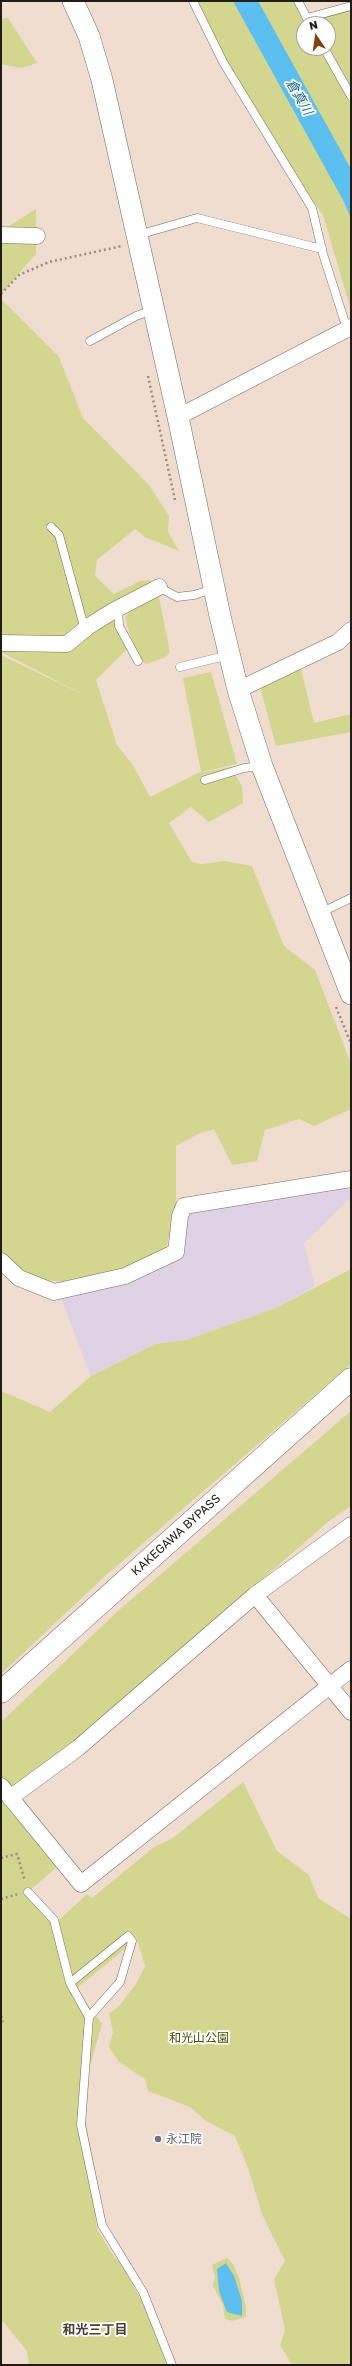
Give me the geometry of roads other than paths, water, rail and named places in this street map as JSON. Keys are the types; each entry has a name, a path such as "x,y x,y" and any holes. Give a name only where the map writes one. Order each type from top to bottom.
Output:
{"highway":[{"name":"KAKEGAWA BYPASS","path":"1,1692 351,1379"}],"street":[{"path":"73,1 89,36 102,80 129,240 154,310 214,589 238,690 262,766 351,994"},
{"path":"1,235 37,236"},
{"path":"178,417 350,331"},
{"path":"1,643 67,644 85,630 156,585"},
{"path":"238,690 338,642 351,630"},
{"path":"1,1261 19,1278 54,1292 125,1276 176,1252 180,1216 184,1206 351,1179"},
{"path":"351,1525 255,1594 78,1748 6,1792 81,1884 351,1669"},
{"path":"255,1594 351,1712"}],"lane":[{"path":"193,1 223,62 312,208 322,249 350,331"},
{"path":"298,1 306,16"},
{"path":"323,16 351,6"},
{"path":"328,56 351,96"},
{"path":"129,240 197,218 322,249"},
{"path":"90,341 136,316 154,310"},
{"path":"51,527 59,535 85,630"},
{"path":"156,585 177,597 194,595 214,589"},
{"path":"118,609 119,626 138,661"},
{"path":"180,667 229,655"},
{"path":"205,780 244,768 262,766"},
{"path":"320,913 351,898"},
{"path":"28,1892 54,1920 70,1983 90,2017 81,2125 102,2225 144,2292 172,2365"},
{"path":"70,1983 128,1936 132,1941 120,1982 90,2017"}],"water":[{"name":"倉真川","path":"233,1 258,1 351,169 351,218 343,200"},
{"path":"226,2263 234,2276 242,2301 242,2316 227,2312 219,2291 217,2269"}],"place":[{"name":"永江院","path":"158,2139"}],"district":[{"name":"和光三丁目","path":"95,2330"}],"park label":[{"name":"和光山公園","path":"199,2038"}]}
